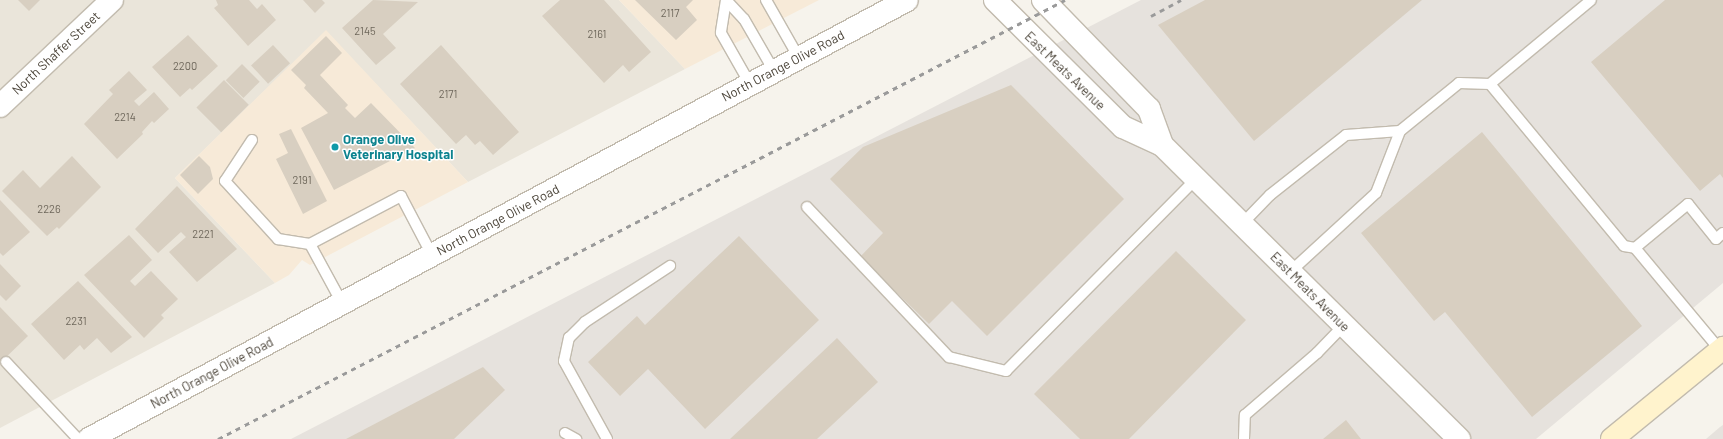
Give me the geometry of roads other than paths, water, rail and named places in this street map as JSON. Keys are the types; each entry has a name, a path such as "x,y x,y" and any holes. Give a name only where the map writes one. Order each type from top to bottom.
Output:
{"main road":[{"path":"1612,439 1721,349"}],"street":[{"name":"North Shaffer Street","path":"0,106 112,0"},
{"name":"North Orange Olive Road","path":"88,439 798,58 882,6 907,0"},
{"name":"East Meats Avenue","path":"995,0 1123,127 1162,145 1459,439"},
{"name":"East Meats Avenue","path":"1044,0 1149,108 1162,145"}],"lane":[{"path":"726,0 744,19 774,71"},
{"path":"726,0 721,33 750,84"},
{"path":"766,0 798,58"},
{"path":"1290,272 1376,193 1400,131 1459,84 1490,84 1591,0"},
{"path":"1490,84 1624,246 1635,248 1721,349"},
{"path":"1242,224 1270,195 1346,135 1400,131"},
{"path":"252,140 225,181 278,239 310,244 401,196 432,255"},
{"path":"806,208 950,357 1006,371 1196,179"},
{"path":"1635,248 1688,204 1716,239 1723,233"},
{"path":"310,244 342,303"},
{"path":"607,439 564,361 568,338 585,322 670,266"},
{"path":"1244,439 1245,415 1317,353 1344,325"},
{"path":"6,362 78,439"},
{"path":"565,433 576,439"}],"railway":[{"path":"218,439 1065,0"},
{"path":"1151,16 1181,0"}],"place":[{"name":"Orange Olive Veterinary Hospital","path":"335,147"}]}
